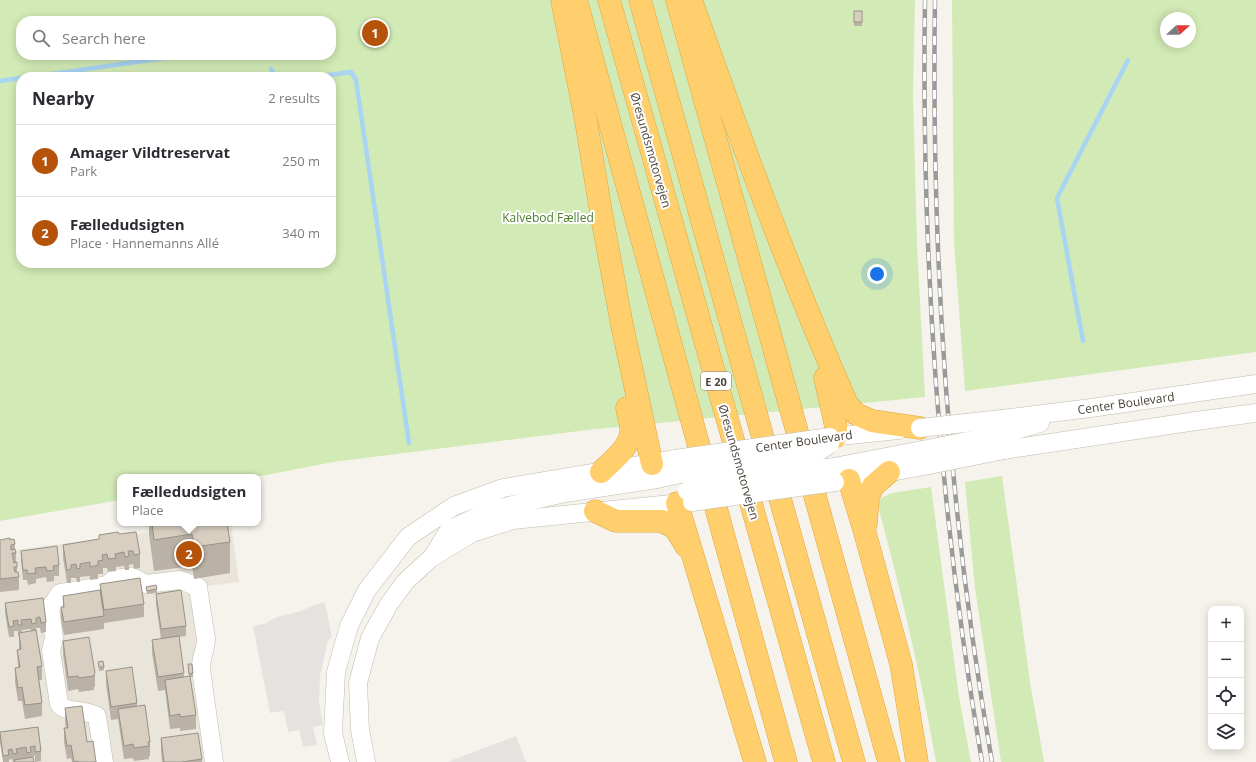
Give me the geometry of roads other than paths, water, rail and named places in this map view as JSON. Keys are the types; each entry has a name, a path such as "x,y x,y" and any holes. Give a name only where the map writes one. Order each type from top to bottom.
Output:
{"highway":[{"path":"562,0 586,121 622,325 654,471"},
{"path":"576,0 786,762"},
{"name":"Øresundsmotorvejen","path":"609,0 824,762"},
{"name":"E 20","path":"640,0 854,762"},
{"path":"677,0 889,762"},
{"path":"691,0 723,91 813,326 847,404 856,414 872,421 920,428"},
{"path":"601,212 601,281 610,332 631,428 630,440 618,456 601,472"},
{"path":"813,326 836,426 832,439"},
{"path":"865,533 868,498 873,486 889,472"},
{"path":"841,474 865,533 901,664 917,762"},
{"path":"685,499 700,582"},
{"path":"595,511 616,521 662,521 675,528 684,541 700,582 754,762"}],"street":[{"name":"Center Boulevard","path":"366,762 360,730 358,683 370,638 389,604 405,582 431,558 472,533 513,520 685,499 841,474 889,472 923,458 1091,408 1256,384"},
{"name":"Center Boulevard","path":"340,762 333,733 336,672 349,626 366,590 408,537 454,506 503,488 601,472 654,471 832,439 920,428 1003,434 1196,420 1256,413"},
{"path":"832,439 841,474 923,458"},
{"path":"431,558 449,530 491,510 654,471 666,493 685,499"},
{"path":"104,762 97,716 88,712 62,708 59,704 51,651 54,638 50,607 61,592 107,585 114,579 132,577 146,584 179,580 198,587 206,645 200,669 214,762"},
{"path":"366,590 389,604"}],"waterway":[{"path":"66,72 150,60"},
{"path":"1083,341 1057,198 1128,60"},
{"path":"336,74 351,72 356,80 409,443"},
{"path":"0,81 16,79"}],"railway":[{"path":"925,0 926,191 936,382 954,572 982,762"},
{"path":"935,0 934,96 936,191 946,382 964,572 992,762"}],"place":[{"name":"Amager Vildtreservat","path":"375,33"},
{"name":"Fælledudsigten","path":"189,554"}],"park label":[{"name":"Kalvebod Fælled","path":"548,217"}]}
